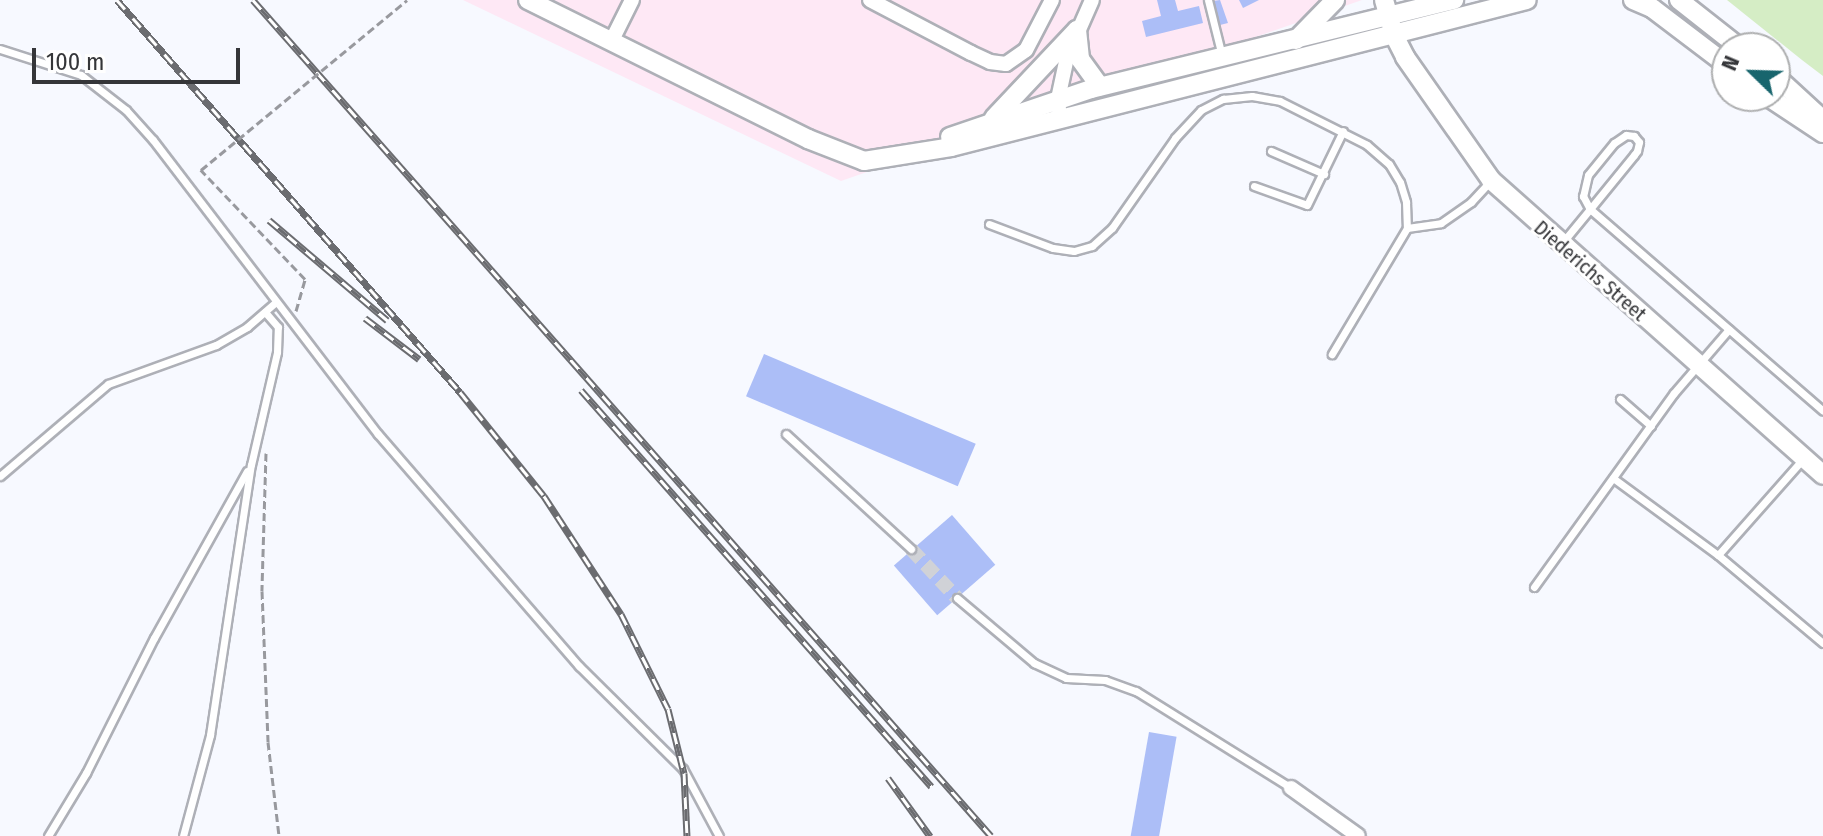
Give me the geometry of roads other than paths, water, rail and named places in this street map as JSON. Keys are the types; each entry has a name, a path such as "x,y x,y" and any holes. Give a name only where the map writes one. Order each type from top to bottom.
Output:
{"main road":[{"path":"528,0 845,155 864,161 915,154 1060,119 1391,27 1454,0"},
{"path":"1294,41 1335,0"},
{"name":"Diederichs Street","path":"1384,0 1391,27 1432,98 1491,180 1823,475"},
{"path":"915,154 925,147 990,122 1100,87 1294,41 1391,27 1527,0"},
{"path":"1633,0 1652,8 1711,53"},
{"path":"1679,0 1720,32"},
{"path":"1077,30 1080,59 1100,87"},
{"path":"990,122 1077,30"},
{"path":"1791,91 1823,120"},
{"path":"1791,112 1823,133"}],"street":[{"path":"611,42 632,0"},
{"path":"870,0 981,58 1006,64 1026,50 1052,0"},
{"path":"1060,119 1058,99 1077,30 1092,0"},
{"path":"1291,788 1358,836"}],"lane":[{"path":"1208,0 1223,59"},
{"path":"0,49 81,75 126,110 153,140 378,434 544,627 668,752 693,784 719,836"},
{"path":"989,224 1053,248 1074,251 1092,246 1112,228 1175,138 1201,110 1223,99 1252,96 1280,101 1343,131 1389,164 1400,182 1406,202 1407,228 1332,354"},
{"path":"1254,186 1307,205 1343,131"},
{"path":"1561,244 1590,209 1637,151 1639,142 1634,136 1626,135 1614,143 1588,175 1583,196 1590,209 1823,411"},
{"path":"1271,151 1324,174"},
{"path":"1407,228 1441,223 1471,202 1491,180"},
{"path":"0,476 108,384 216,345 247,327 276,302"},
{"path":"183,836 210,735 251,465 277,352 278,327 265,312"},
{"path":"1534,587 1696,365 1729,329"},
{"path":"1620,399 1651,426"},
{"path":"786,434 911,549"},
{"path":"1718,555 1803,458"},
{"path":"48,836 86,773 160,625 251,465"},
{"path":"1613,478 1718,555 1823,643"},
{"path":"957,598 1034,663 1066,678 1105,680 1136,691 1291,788"}],"tunnel":[{"path":"911,549 957,598"}],"railway":[{"path":"117,0 460,392 544,496 621,614 668,709 684,773 687,836"},
{"path":"253,0 991,836"},
{"path":"269,220 387,320"},
{"path":"365,318 419,359"},
{"path":"581,390 931,786"},
{"path":"888,778 930,836"}]}
